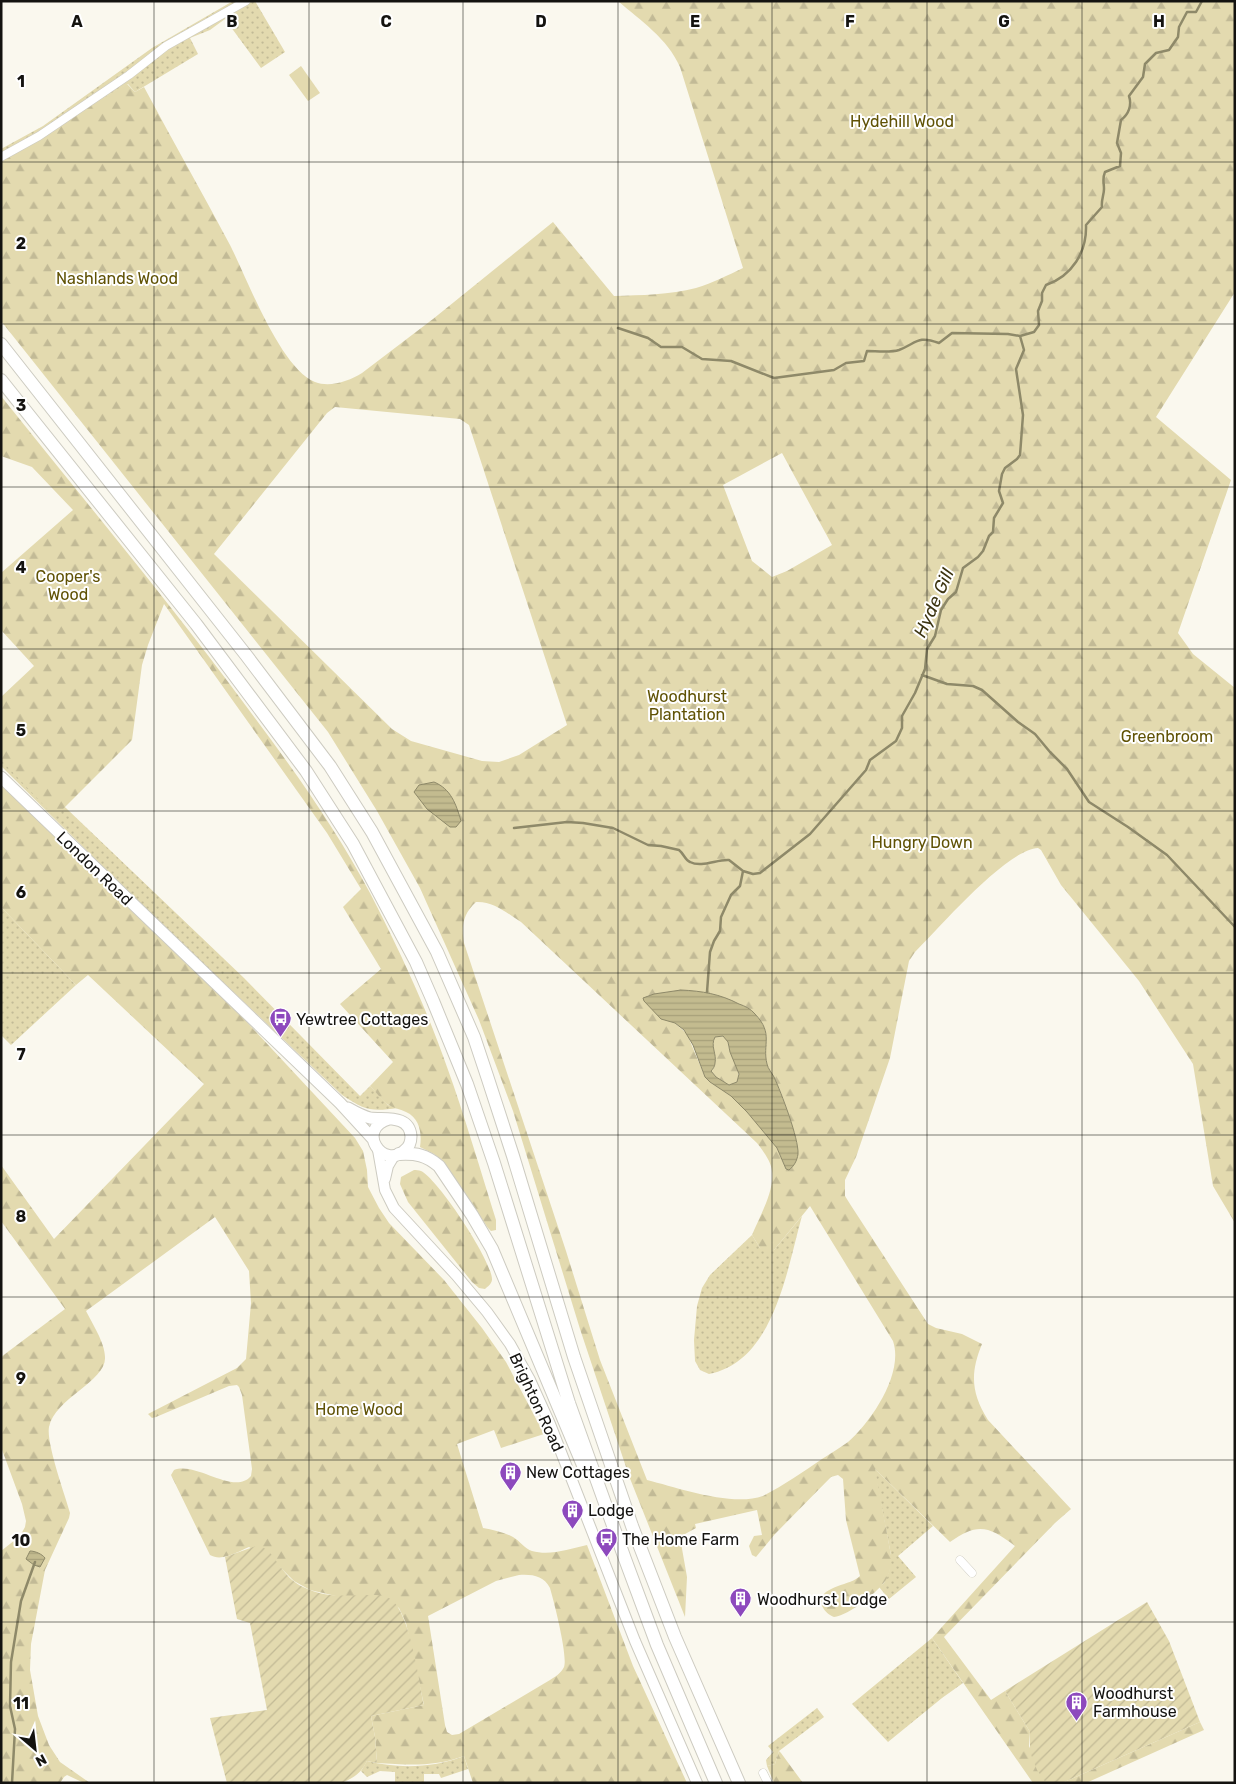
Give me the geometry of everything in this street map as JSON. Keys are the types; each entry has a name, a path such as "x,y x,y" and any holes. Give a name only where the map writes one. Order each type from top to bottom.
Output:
{"highway":[{"path":"1,344 246,655 330,766 372,832 437,952 470,1029 487,1076 577,1366 632,1526 675,1637 739,1783"},
{"path":"1,380 230,667 306,771 353,844 423,978 467,1084 494,1163 569,1403 625,1559 657,1645 716,1783"},
{"path":"397,1155 417,1154 426,1157 439,1166 479,1225 496,1258 567,1430 625,1559"}],"main road":[{"name":"London Road","path":"1,777 188,959 340,1103"},
{"path":"340,1103 364,1116 395,1119 406,1124 411,1135 408,1146 397,1155 388,1156 376,1145 340,1103"},
{"path":"376,1145 375,1128 389,1118"}],"street":[{"path":"1,157 47,131 129,75 166,46 246,1"},
{"name":"Brighton Road","path":"376,1145 385,1190 396,1211 456,1275 487,1312 510,1344 523,1367 550,1424 635,1642 697,1783"},
{"path":"385,1190 385,1177 388,1166 397,1155"},
{"path":"960,1560 972,1573"},
{"path":"763,1773 768,1783"}],"green space":[{"path":"233,1 255,1 285,52 261,68 225,19 210,30 190,38 198,54 135,92 128,84 1,157 1,149 43,126 152,48"},
{"path":"618,1 1235,1 1235,292 1156,417 1231,480 1178,633 1193,654 1235,688 1235,1223 1213,1186 1193,1064 1139,981 1061,885 1038,848 1025,852 1009,861 992,875 956,909 915,952 909,961 890,1058 856,1157 845,1180 845,1196 928,1324 936,1328 962,1334 982,1344 975,1364 974,1383 975,1392 982,1410 988,1420 1071,1509 944,1637 991,1700 1005,1691 1030,1732 1029,1746 1046,1783 1033,1783 932,1638 1015,1546 990,1530 982,1529 975,1529 950,1542 875,1469 891,1564 884,1583 863,1602 840,1616 834,1617 827,1613 822,1606 821,1599 829,1590 860,1576 846,1520 843,1479 838,1475 831,1477 775,1534 756,1557 752,1555 749,1546 754,1536 762,1535 757,1510 695,1524 696,1528 685,1534 681,1543 687,1577 685,1617 629,1476 580,1329 513,1111 479,1020 420,888 377,811 328,732 1,321 1,157 127,84 135,92 144,87 230,245 277,341 289,359 302,373 321,384 339,383 362,373 433,319 553,222 614,296 676,292 696,288 743,268 680,67 661,39","holes":["335,407 460,419 469,425 567,725 519,755 499,762 482,761 411,741 392,729 214,554 327,413","782,453 832,545 787,571 772,577 752,561 723,485","476,902 488,903 500,908 521,922 757,1143 766,1156 772,1171 771,1187 766,1204 752,1235 760,1248 767,1253 774,1250 810,1206 893,1341 895,1354 890,1381 884,1396 867,1422 848,1442 763,1496 750,1499 721,1498 647,1480 600,1360 464,943 464,921","681,990 704,993 748,1008 761,1021 766,1033 768,1066 789,1115 797,1146 796,1161 789,1170 786,1169 777,1148 747,1112 731,1096 705,1077 687,1034 675,1023 671,1022 647,996"]},
{"path":"301,66 320,93 308,101 289,75"},
{"name":"Cooper's Wood","path":"1,396 156,588 216,666 296,774 342,844 391,935 430,1022 466,1124 496,1220 496,1230 491,1231 488,1228 443,1161 420,1147 419,1127 414,1118 406,1112 387,1104 370,1086 393,1062 340,1004 381,969 343,907 361,889 327,833 164,604 142,665 132,740 55,817 1,760 1,697 34,666 1,630 1,573 73,510 32,467 1,456"},
{"path":"1,746 244,978 360,1096 370,1086 388,1105 398,1108 368,1109 342,1095 149,912 1,766"},
{"name":"Home Wood","path":"1,777 188,959 355,1138 363,1151 368,1187 379,1208 389,1223 444,1280 482,1328 506,1362 544,1434 501,1448 494,1430 457,1444 483,1528 510,1535 529,1550 539,1552 560,1551 587,1545 633,1666 687,1783 473,1783 464,1756 432,1764 377,1763 371,1716 424,1705 406,1623 399,1608 382,1596 336,1596 310,1590 294,1581 280,1567 249,1547 224,1557 210,1555 171,1475 174,1470 183,1468 225,1481 244,1481 251,1476 252,1469 242,1395 237,1385 229,1386 156,1417 152,1418 148,1414 237,1368 246,1359 251,1303 249,1271 215,1217 86,1311 101,1339 105,1357 103,1366 98,1374 61,1407 53,1417 49,1427 50,1445 70,1513 45,1570 31,1644 30,1670 38,1716 49,1745 60,1762 90,1783 84,1783 67,1775 60,1783 1,1783 1,1551 20,1536 26,1521 22,1504 1,1447 1,1357 65,1309 1,1221 1,1165 54,1239 204,1084 88,975 76,985 1,907","holes":["524,1575 541,1578 550,1588 564,1652 564,1667 560,1673 550,1680 459,1734 452,1735 447,1732 445,1725 428,1616 496,1581"]},
{"path":"1,907 76,985 11,1045 1,1035"},
{"path":"724,1036 728,1042 738,1072 737,1082 729,1085 716,1077 711,1071 715,1060 713,1047 715,1037"},
{"path":"414,1170 421,1171 429,1177 439,1189 451,1204 484,1256 492,1280 485,1289 479,1288 472,1282 408,1202 400,1184 401,1177"},
{"path":"802,1216 783,1286 763,1333 749,1352 731,1366 709,1374 700,1370 695,1361 694,1340 697,1306 702,1288 710,1275 752,1235 760,1248 774,1250"},
{"path":"874,1468 933,1526 898,1556 916,1577 889,1599 879,1587 884,1583 889,1572 891,1555"},
{"path":"256,1546 269,1551 294,1582 310,1590 332,1595 383,1596 389,1598 396,1605 403,1616 412,1647 424,1705 371,1716 377,1763 367,1761 357,1775 341,1783 227,1783 210,1718 267,1710 250,1623 237,1619 225,1557"},
{"path":"1147,1602 1169,1641 1200,1722 1062,1783 1046,1783 1037,1770 1030,1752 1030,1732 1005,1691"},
{"path":"932,1638 963,1683 888,1742 852,1704"},
{"path":"817,1708 824,1717 779,1751 775,1764 767,1766 766,1760 773,1752 768,1746"},
{"path":"1200,1722 1204,1730 1086,1783 1062,1783"},
{"path":"779,1751 803,1783 774,1783 767,1766 775,1764"},
{"path":"464,1756 468,1769 441,1778 439,1774 424,1774 424,1783 395,1783 395,1772 380,1771 367,1777 361,1771 367,1761 379,1764 416,1766 441,1763"}],"shaded area":[{"path":"434,782 449,793 455,803 461,821 456,827 450,827 427,809 414,792 419,785"},
{"path":"681,990 711,994 748,1008 761,1021 766,1033 768,1066 785,1104 798,1147 797,1159 789,1170 786,1169 777,1148 747,1112 731,1096 705,1077 693,1045 684,1030 675,1023 661,1019 644,1001 643,998 654,994","holes":["723,1036 728,1042 739,1074 737,1082 729,1085 716,1077 711,1071 715,1064 713,1044 715,1037"]},
{"path":"30,1551 38,1553 45,1558 40,1567 26,1559"}],"waterway":[{"name":"Hyde Gill","path":"618,328 648,338 661,347 682,347 702,359 731,361 774,378 834,370 846,363 864,361 867,351 895,351 921,340 939,343 952,333 1020,336 1034,332 1039,325 1038,311 1046,285 1063,276 1076,262 1084,244 1086,225 1102,207 1105,172 1120,166 1121,153 1117,143 1121,120 1129,109 1129,96 1143,77 1145,64 1156,53 1169,50 1178,37 1179,27 1187,12 1196,12 1202,1"},
{"name":"Hyde Gill","path":"707,992 710,952 720,931 721,917 731,895 740,886 743,871 753,874 760,873 810,834 866,770 870,760 896,741 902,728 902,716 915,693 925,669 927,649 935,636 941,610 948,599 956,592 963,568 978,557 993,532 994,518 1003,503 999,491 1002,474 1005,468 1020,455 1023,415 1016,369 1024,350 1020,336"},
{"path":"922,675 947,684 973,686 982,690 1018,722 1035,734 1067,769 1089,802 1167,855 1235,927"},
{"path":"514,828 567,822 613,828 648,845 679,850 687,860 695,864 729,860 743,871"},
{"path":"12,1783 15,1729 10,1706 11,1662 21,1601 35,1562"}],"place":[{"name":"Yewtree Cottages","path":"280,1038"},
{"name":"New Cottages","path":"510,1491"},
{"name":"Lodge","path":"572,1529"},
{"name":"The Home Farm","path":"606,1558"},
{"name":"Woodhurst Lodge","path":"741,1618"},
{"name":"Woodhurst Farmhouse","path":"1077,1721"}],"park label":[{"name":"Hydehill Wood","path":"902,121"},
{"name":"Nashlands Wood","path":"117,278"},
{"name":"Woodhurst Plantation","path":"687,705"},
{"name":"Greenbroom","path":"1167,736"},
{"name":"Hungry Down","path":"922,842"}]}
